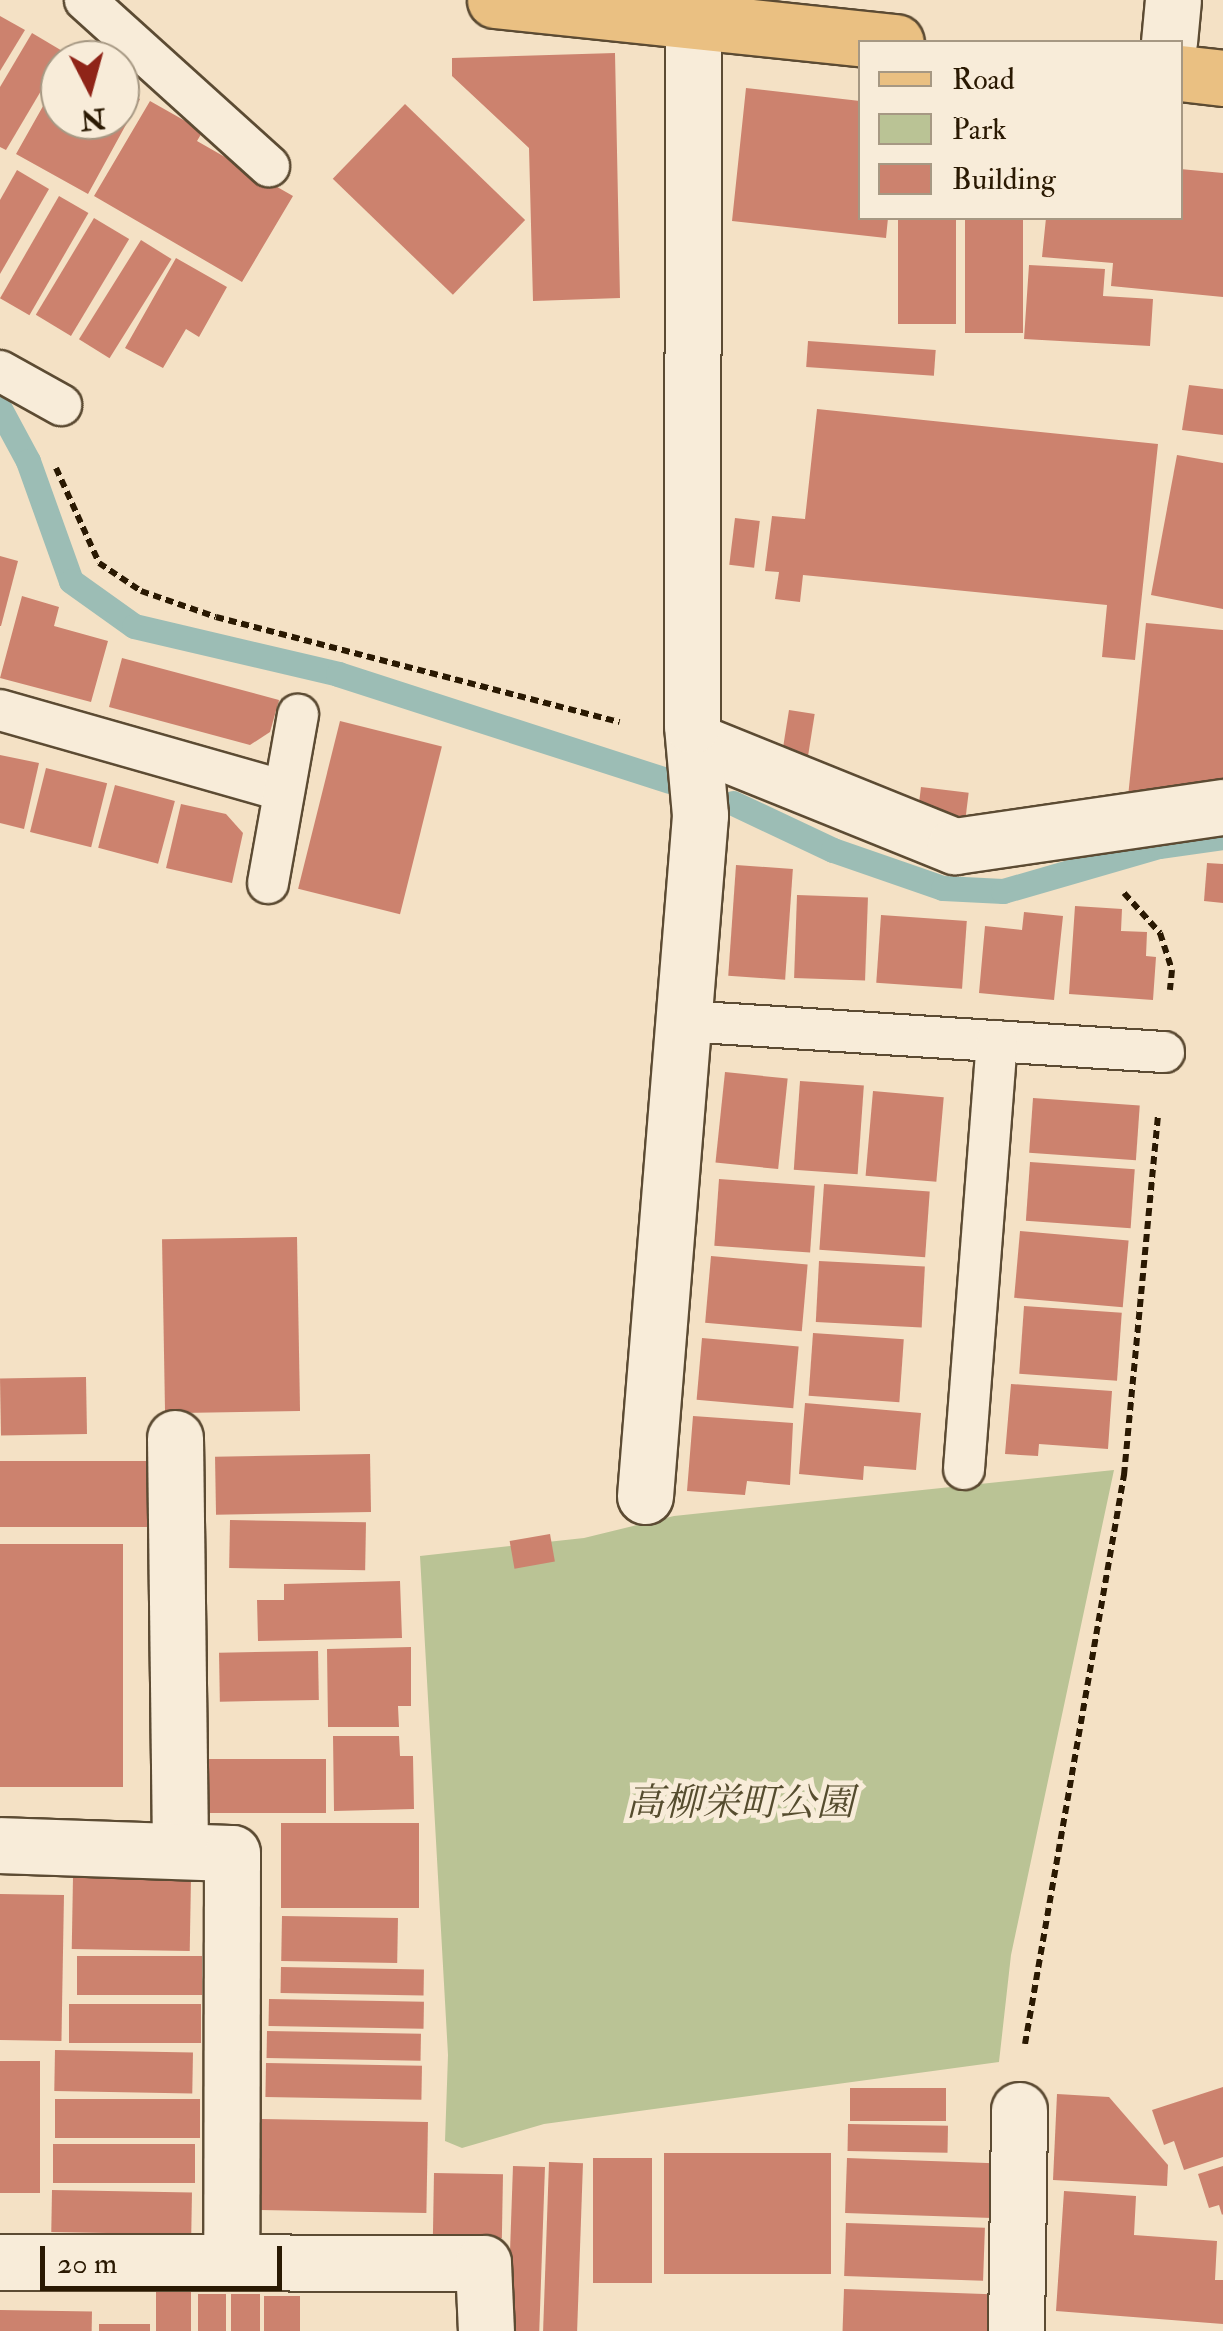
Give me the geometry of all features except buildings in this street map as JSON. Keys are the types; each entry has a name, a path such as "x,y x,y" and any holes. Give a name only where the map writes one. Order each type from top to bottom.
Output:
{"main road":[{"path":"495,0 877,40"},
{"path":"1183,73 1223,78"}],"street":[{"path":"1169,40 1174,0"},
{"path":"645,1496 700,815 693,21"},
{"path":"697,742 955,846 1223,807"},
{"path":"175,1438 180,1851"},
{"path":"0,1846 232,1852 231,2262"},
{"path":"1016,2331 1019,2110"},
{"path":"0,2262 483,2263 486,2331"}],"lane":[{"path":"86,0 270,166"},
{"path":"0,710 284,791"},
{"path":"268,883 298,714"},
{"path":"684,1021 1164,1052"},
{"path":"964,1469 997,1041"}],"path":[{"path":"29,387 76,525 98,563 141,592 216,618 697,742"},
{"path":"1019,2110 1124,1475 1172,970 1160,933 1114,884"}],"green space":[{"name":"高柳栄町公園","path":"1114,1470 1011,1955 999,2062 544,2124 462,2148 445,2141 448,2055 420,1556 584,1538 674,1516"}],"waterway":[{"path":"0,409 28,461 71,581 134,626 338,674 669,781"},
{"path":"733,803 833,850 943,888 1003,891 1159,846 1223,837"}]}
